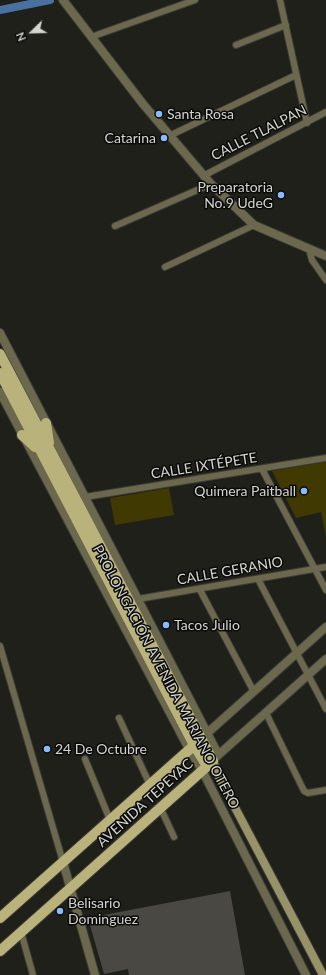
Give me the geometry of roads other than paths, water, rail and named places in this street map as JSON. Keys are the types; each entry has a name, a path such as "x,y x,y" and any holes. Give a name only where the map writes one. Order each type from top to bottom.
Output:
{"main road":[{"name":"PROLONGACIÓN AVENIDA MARIANO OTERO","path":"0,354 46,451 198,742 219,777 323,975"},
{"name":"PROLONGACIÓN AVENIDA MARIANO OTERO","path":"0,373 46,451"},
{"path":"46,423 46,451"},
{"path":"22,435 46,451"},
{"name":"AVENIDA TEPEYAC","path":"0,918 198,742"},
{"name":"AVENIDA TEPEYAC","path":"0,951 210,763"}],"street":[{"path":"62,0 169,136 211,184 254,225 326,256"},
{"path":"91,37 194,0"},
{"path":"280,0 307,122"},
{"path":"236,45 286,25"},
{"path":"169,136 296,75"},
{"name":"CALLE TLALPAN","path":"203,176 326,112"},
{"path":"115,226 211,184"},
{"path":"165,267 254,225"},
{"path":"309,249 312,260 326,280"},
{"name":"PROLONGACIÓN AVENIDA MARIANO OTERO","path":"0,333 138,599 198,742"},
{"name":"PROLONGACIÓN AVENIDA MARIANO OTERO","path":"0,392 22,435 210,763 306,975"},
{"name":"CALLE IXTÉPETE","path":"85,497 326,458"},
{"path":"262,469 326,590"},
{"name":"CALLE GERANIO","path":"138,599 200,590 326,566"},
{"path":"258,579 326,710"},
{"path":"200,590 254,692"},
{"name":"AVENIDA TEPEYAC","path":"198,742 326,627"},
{"path":"0,646 95,975"},
{"name":"AVENIDA TEPEYAC","path":"210,763 326,659"},
{"path":"266,713 306,793 326,790"},
{"path":"119,718 150,784"},
{"path":"85,759 110,820"},
{"path":"160,808 174,837"},
{"path":"21,932 33,975"}],"waterway":[{"path":"0,10 50,0"}],"place":[{"name":"Santa Rosa","path":"159,114"},
{"name":"Catarina","path":"164,138"},
{"name":"Preparatoria No.9 UdeG","path":"281,195"},
{"name":"Quimera Paitball","path":"304,491"},
{"name":"Tacos Julio","path":"166,625"},
{"name":"24 De Octubre","path":"47,749"},
{"name":"Belisario Dominguez","path":"60,911"}]}
